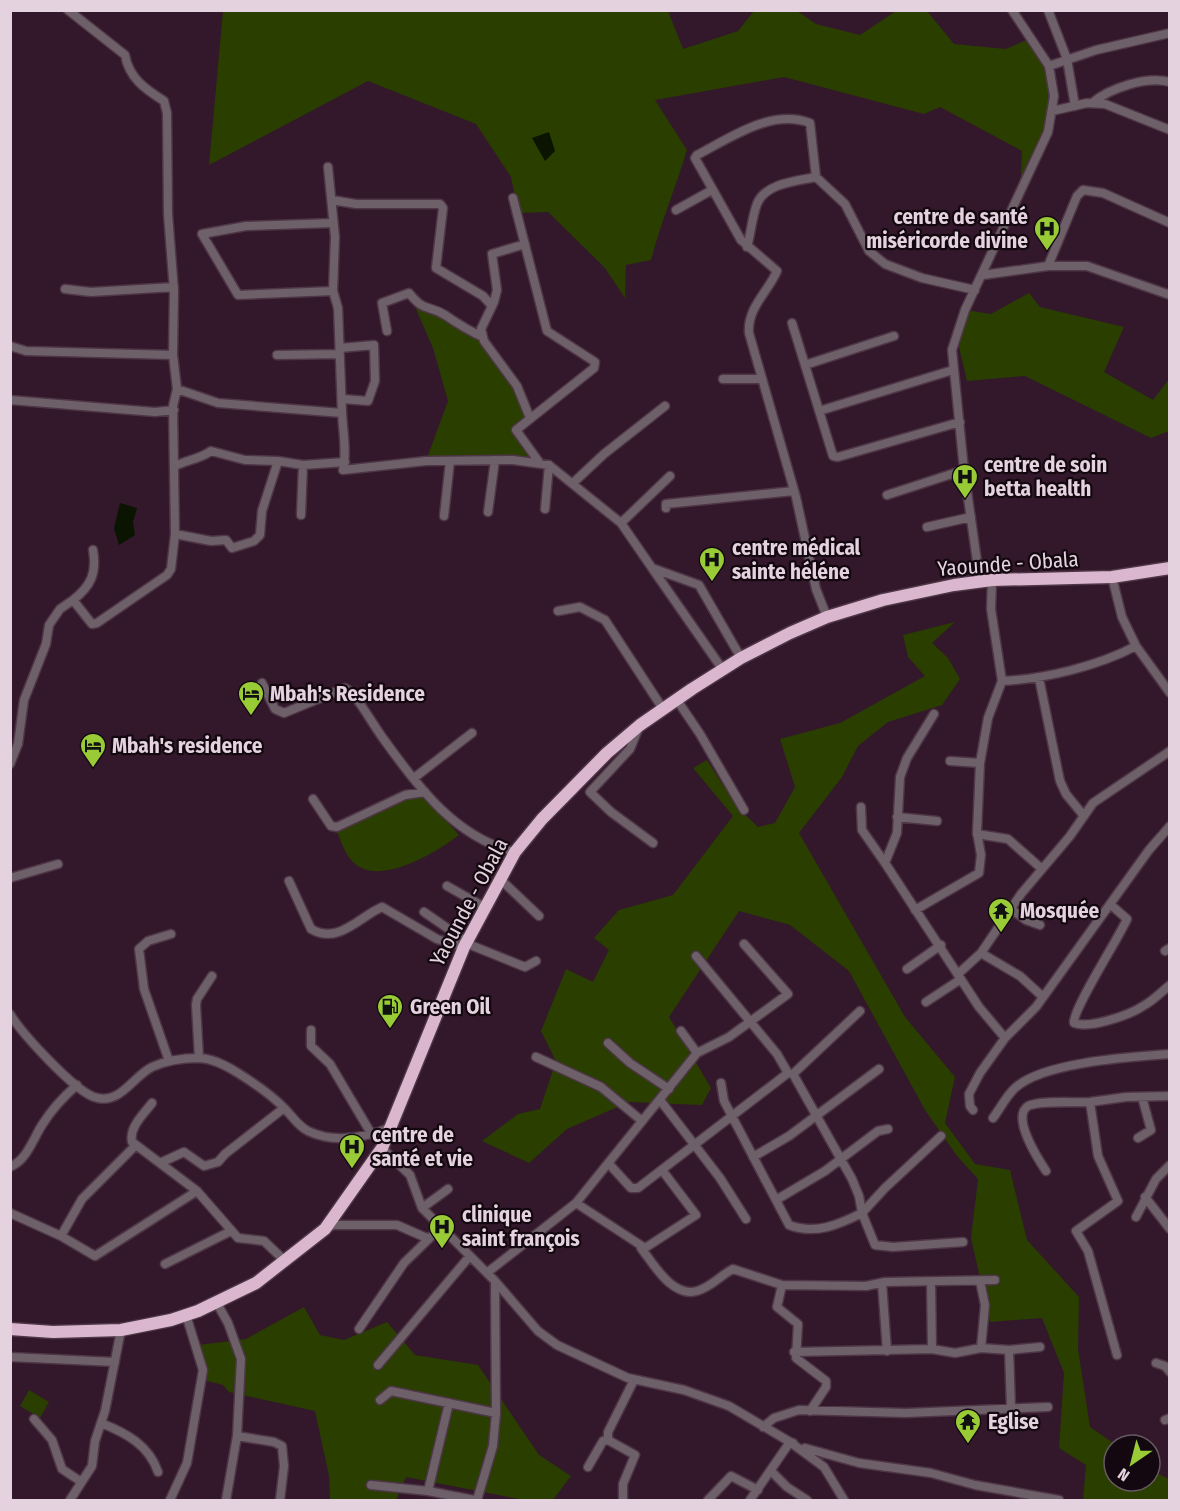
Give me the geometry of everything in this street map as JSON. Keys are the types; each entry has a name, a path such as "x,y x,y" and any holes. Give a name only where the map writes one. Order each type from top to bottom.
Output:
{"highway":[{"name":"Yaounde - Obala","path":"10,1329 53,1332 121,1330 186,1315 256,1283 325,1230 382,1148 393,1126 465,944 515,852 542,819 607,753 663,709 741,658 828,617 915,592 986,581 1112,577 1170,568"}],"street":[{"path":"68,10 124,56 128,72 148,91 164,101 167,113 169,224 174,287 173,355 177,389 173,406 175,466 172,478 176,501 171,569 167,575 97,623 92,624 73,600"},
{"path":"915,910 979,873 981,855 977,834 980,763 988,718 1002,681 986,581 971,517 953,370 954,341 1042,144 1052,111 1054,96 1049,66 1012,10"},
{"path":"1048,10 1067,59 1075,106"},
{"path":"1049,66 1067,59 1170,33"},
{"path":"1092,103 1102,94 1124,87 1154,80 1170,82"},
{"path":"1052,111 1092,103 1114,107 1170,130"},
{"path":"828,617 816,589 794,491 748,324 753,310 777,271 747,247 733,229 695,162 697,155 755,125 789,119 807,121 813,127 816,177 845,204 869,251 885,264 922,278 975,290"},
{"path":"328,167 335,264 333,291 338,308 339,351 342,368 345,462 343,470 400,462 495,460 539,462 549,465 621,523 723,670"},
{"path":"747,247 757,204 762,197 780,185 816,177"},
{"path":"676,210 712,190"},
{"path":"1048,266 1077,196 1083,190 1103,193 1170,223"},
{"path":"513,198 547,331 595,362 594,368 516,430 539,462"},
{"path":"332,200 356,204 440,204 443,208 436,268 470,286 492,306"},
{"path":"332,223 246,226 202,234 238,295 333,291"},
{"path":"525,244 492,254 497,290 481,329 483,337 517,386 530,418"},
{"path":"983,275 1048,266 1087,266 1170,295"},
{"path":"65,289 91,292 174,287"},
{"path":"387,331 382,303 409,293 420,307 442,314 463,328 483,337"},
{"path":"792,323 832,454 836,457 960,422"},
{"path":"805,365 894,336"},
{"path":"277,355 339,351 374,345 375,381 368,401 343,399"},
{"path":"10,346 26,351 173,355"},
{"path":"819,411 953,370"},
{"path":"723,379 762,379"},
{"path":"177,389 218,403 342,413"},
{"path":"10,400 155,412 174,410"},
{"path":"573,483 604,453 665,406"},
{"path":"175,466 191,459 201,458 211,451 245,460 278,461 303,465 345,462"},
{"path":"488,512 495,460"},
{"path":"175,534 211,541 226,540 232,548 254,541 260,535 262,511 278,461"},
{"path":"444,516 450,461"},
{"path":"301,515 303,465"},
{"path":"545,508 549,465"},
{"path":"887,495 964,470"},
{"path":"621,523 670,476"},
{"path":"666,508 666,504 695,500 794,491"},
{"path":"927,527 971,517"},
{"path":"10,764 18,744 24,700 46,644 49,625 60,609 91,582 94,572 93,550"},
{"path":"652,568 699,585 741,658"},
{"path":"1112,577 1122,617 1136,646 1170,693"},
{"path":"558,611 580,606 605,620 663,709"},
{"path":"1002,681 1039,678 1112,659 1136,646"},
{"path":"1039,678 1060,782 1066,794 1084,816"},
{"path":"262,683 275,709 284,713 329,692 345,688 351,692 424,792 470,833 501,849 515,852"},
{"path":"677,700 744,810"},
{"path":"885,863 897,833 900,777 907,758 934,714"},
{"path":"640,725 630,749 590,792 610,812 653,843"},
{"path":"414,778 472,733"},
{"path":"926,1002 959,977 981,953 1011,909 1097,798 1170,751"},
{"path":"950,761 980,763"},
{"path":"313,799 331,826 337,827 405,795 424,792"},
{"path":"861,807 862,830 941,945 959,977 1005,1038"},
{"path":"897,818 937,821"},
{"path":"973,1110 969,1100 972,1086 1005,1038 1043,997 1149,850 1170,826"},
{"path":"977,834 1008,839 1042,869"},
{"path":"10,878 58,864"},
{"path":"500,879 539,916"},
{"path":"289,881 311,929 318,933 337,933 382,907 437,939 473,946 525,967 536,961"},
{"path":"447,886 486,908"},
{"path":"1110,904 1127,919 1077,1008 1073,1017 1074,1023 1080,1025 1096,1023 1135,1011 1170,985"},
{"path":"1011,909 1026,920 1040,925"},
{"path":"424,912 465,944"},
{"path":"169,1061 144,989 139,949 147,941 171,934"},
{"path":"488,1272 576,1203 610,1165 697,1053 720,1042 788,994 744,944"},
{"path":"907,969 941,945"},
{"path":"981,953 1020,976 1043,997"},
{"path":"696,956 751,1021 790,1074 840,1158 859,1196 862,1213 875,1245 893,1247 963,1242"},
{"path":"199,1058 197,999 212,976"},
{"path":"610,1165 634,1190 790,1074 860,1011"},
{"path":"10,1014 38,1049 95,1098 119,1095 150,1068 169,1061 199,1058 222,1064 235,1071 284,1108 295,1121 309,1131 345,1138 372,1135 393,1126"},
{"path":"312,1030 311,1046 330,1064 372,1135"},
{"path":"681,1031 697,1053"},
{"path":"608,1043 630,1063 669,1089"},
{"path":"993,1119 1015,1088 1049,1072 1114,1059 1170,1054"},
{"path":"536,1057 602,1087 642,1121"},
{"path":"753,1156 789,1136 879,1069"},
{"path":"721,1083 724,1101 731,1116 789,1225 800,1230 832,1227 862,1213 885,1188 941,1136"},
{"path":"10,1167 26,1153 41,1125 60,1100 78,1085"},
{"path":"1046,1171 1029,1145 1024,1129 1024,1111 1032,1105 1170,1096"},
{"path":"1138,1138 1151,1130 1142,1097"},
{"path":"660,1100 694,1144 746,1220"},
{"path":"1090,1102 1098,1156 1118,1201 1076,1231 1088,1251 1117,1355"},
{"path":"152,1104 130,1136 135,1146 197,1191 231,1231 244,1240 257,1238 264,1241 286,1262"},
{"path":"160,1163 184,1152 204,1166 218,1162 284,1108"},
{"path":"776,1200 800,1188 878,1131 888,1129"},
{"path":"61,1236 82,1199 135,1146"},
{"path":"382,1148 410,1175 422,1208 469,1257 488,1272 538,1330 557,1346 634,1380 684,1390 721,1402 790,1442 824,1467 844,1500"},
{"path":"1136,1218 1145,1197 1163,1170 1170,1165"},
{"path":"641,1248 648,1246 696,1215 662,1170"},
{"path":"422,1208 448,1189"},
{"path":"10,1213 61,1236 95,1256 197,1191"},
{"path":"1145,1197 1170,1229"},
{"path":"576,1203 641,1248 660,1277 685,1290 697,1292 729,1271 738,1269 782,1285 866,1286 882,1283 996,1280"},
{"path":"325,1230 333,1225 397,1225 429,1239"},
{"path":"359,1329 404,1263 440,1228"},
{"path":"165,1264 231,1231"},
{"path":"378,1365 469,1257"},
{"path":"371,1485 428,1491 476,1500 493,1446 496,1413 493,1305 495,1281"},
{"path":"980,1281 985,1305 981,1348"},
{"path":"882,1283 887,1351"},
{"path":"931,1283 932,1349"},
{"path":"782,1285 777,1307 798,1324 794,1352 796,1358 826,1382 826,1387 810,1411"},
{"path":"221,1300 219,1307 228,1323 241,1359 237,1436 226,1500"},
{"path":"170,1500 187,1463 203,1370 186,1315"},
{"path":"70,1500 80,1481 92,1466 95,1441 121,1330"},
{"path":"794,1352 932,1349 955,1353 981,1348 1010,1350 1040,1347"},
{"path":"1010,1350 1011,1408"},
{"path":"10,1357 115,1362"},
{"path":"1156,1364 1165,1366 1170,1372"},
{"path":"608,1440 608,1432 634,1380"},
{"path":"380,1400 391,1391 496,1413"},
{"path":"428,1491 449,1403"},
{"path":"763,1427 774,1418 799,1410 906,1413 1048,1407"},
{"path":"34,1419 52,1440 62,1469 80,1481"},
{"path":"101,1423 138,1442 152,1456 158,1472"},
{"path":"237,1436 274,1442 282,1446 284,1466 280,1500"},
{"path":"588,1467 603,1441 608,1440 635,1455 624,1484 623,1500"},
{"path":"750,1500 790,1442"},
{"path":"790,1442 824,1455 859,1463 931,1473 975,1485 1059,1500"},
{"path":"771,1471 787,1487 807,1500"},
{"path":"708,1500 731,1476 758,1490"}],"green space":[{"path":"223,11 668,11 683,49 738,31 754,11 797,11 816,24 860,35 896,11 927,11 954,44 1006,49 1031,38 1049,66 1052,111 1020,196 1022,151 940,107 924,114 784,77 655,100 687,150 651,260 626,265 625,298 605,268 548,212 518,213 511,177 476,124 368,81 209,165"},
{"path":"409,293 483,337 504,365 530,418 516,430 539,462 426,461 448,401 433,348"},
{"path":"1029,293 1040,307 1124,327 1104,372 1153,400 1169,379 1169,431 1151,438 1025,376 967,381 955,331 965,310 991,314"},
{"path":"955,622 932,643 948,658 960,679 942,705 888,722 858,746 842,777 799,833 905,1017 955,1077 945,1123 975,1164 1010,1170 1027,1240 1079,1297 1078,1349 1090,1427 1102,1435 1102,1493 1162,1493 1162,1476 1169,1479 1169,1500 1083,1500 1086,1465 1059,1448 1064,1373 1042,1318 990,1322 971,1238 978,1179 957,1156 925,1110 849,971 790,925 739,911 669,1017 711,1088 702,1105 629,1102 567,1129 529,1163 482,1141 518,1114 540,1109 556,1061 541,1031 566,969 593,982 609,950 594,938 619,910 673,895 733,816 693,768 707,760 737,807 758,827 775,823 795,787 780,739 840,723 925,676 908,657 903,635"},
{"path":"420,790 459,835 408,865 377,871 364,869 353,862 344,849 334,824"},
{"path":"304,1307 320,1335 344,1340 387,1322 415,1355 478,1365 539,1455 571,1476 553,1500 524,1500 406,1477 396,1500 330,1500 329,1476 315,1411 229,1392 223,1385 200,1379 201,1372 191,1346 246,1339"},
{"path":"29,1390 49,1402 40,1418 20,1406"}],"shaded area":[{"path":"549,132 555,151 545,161 532,138"},
{"path":"120,503 137,508 133,522 135,535 119,545 114,528"}],"place":[{"name":"centre de santé miséricorde divine","path":"1047,252"},
{"name":"centre de soin betta health","path":"965,500"},
{"name":"centre médical sainte héléne","path":"712,583"},
{"name":"Mbah's Residence","path":"251,717"},
{"name":"Mbah's residence","path":"93,769"},
{"name":"Mosquée","path":"1001,934"},
{"name":"Green Oil","path":"390,1030"},
{"name":"centre de santé et vie","path":"352,1170"},
{"name":"clinique saint françois","path":"442,1250"},
{"name":"Eglise","path":"968,1445"}]}
